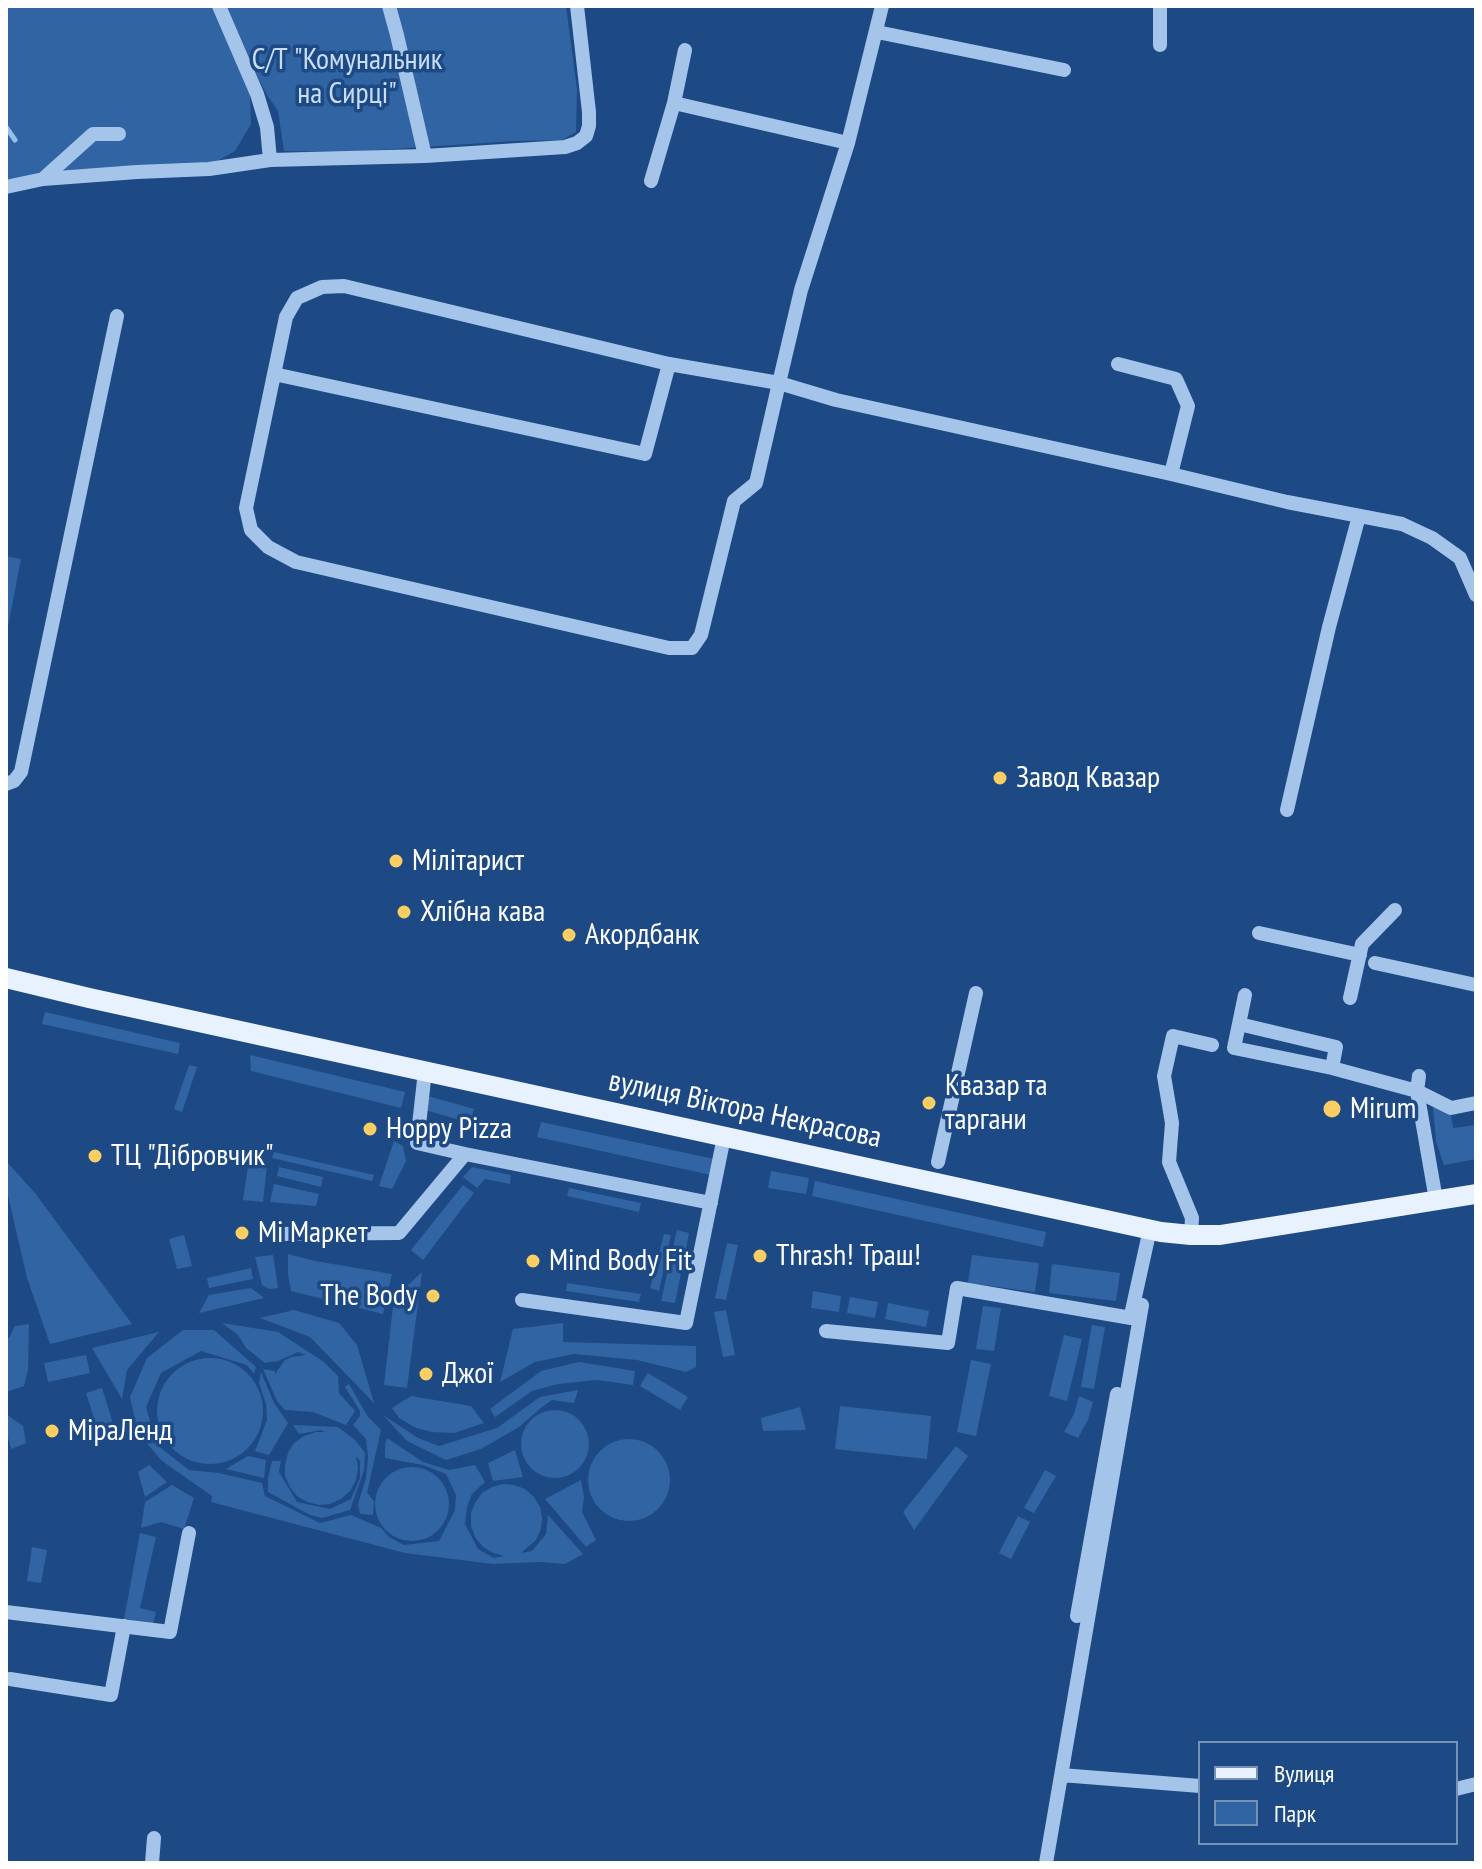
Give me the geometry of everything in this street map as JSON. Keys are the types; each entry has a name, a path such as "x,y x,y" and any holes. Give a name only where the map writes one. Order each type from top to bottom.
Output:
{"main road":[{"name":"вулиця Віктора Некрасова","path":"6,978 1150,1229 1191,1235 1220,1235 1476,1194"}],"street":[{"path":"219,6 257,94 267,127 270,160"},
{"path":"389,6 425,156"},
{"path":"6,187 43,179 209,169 270,160 425,156 565,147 586,136 589,126 577,6"},
{"path":"882,6 848,143 801,290 779,383 756,483 734,501 701,635 692,648 669,648 296,562 268,547 251,530 246,508 286,317 297,298 322,287 344,286 669,364 779,383 836,400 1287,502 1402,524 1432,538 1460,558 1476,595"},
{"path":"1160,6 1160,45"},
{"path":"877,32 1064,70"},
{"path":"651,181 674,103 685,50"},
{"path":"674,103 848,143"},
{"path":"43,179 93,134 119,134"},
{"path":"6,784 14,781 21,772 117,316"},
{"path":"274,374 645,454 669,364"},
{"path":"1118,364 1176,379 1188,406 1171,474"},
{"path":"1287,810 1329,627 1359,516"},
{"path":"1350,998 1362,944 1395,910"},
{"path":"1259,933 1360,955"},
{"path":"1375,963 1476,985"},
{"path":"938,1162 976,993"},
{"path":"1245,995 1234,1048 1418,1084 1451,1108 1476,1103"},
{"path":"1239,1024 1336,1047 1332,1068"},
{"path":"1191,1235 1192,1218 1169,1162 1172,1123 1164,1076 1173,1036 1212,1045"},
{"path":"425,1071 417,1143 711,1203"},
{"path":"1418,1084 1436,1200"},
{"path":"522,1300 686,1323 724,1137"},
{"path":"278,1234 399,1233 465,1154"},
{"path":"1077,1616 1150,1229"},
{"path":"826,1331 948,1343 957,1288 1131,1318"},
{"path":"1046,1863 1142,1305"},
{"path":"6,1612 170,1632 189,1533"},
{"path":"10,1679 111,1695 124,1626"},
{"path":"1061,1775 1198,1786"},
{"path":"152,1863 154,1838"}],"green space":[{"path":"6,6 215,6 250,95 251,124 235,151 212,164 43,171 6,182"},
{"name":"С/Т \"Комунальник на Сирці\"","path":"224,6 566,6 577,90 576,132 562,140 347,152 284,151 278,111 234,31"},
{"path":"6,556 21,559 6,637"},
{"path":"45,1012 180,1043 178,1054 42,1024"},
{"path":"250,1055 405,1092 401,1108 251,1071"},
{"path":"189,1065 197,1067 182,1112 174,1109"},
{"path":"428,1096 474,1109 470,1123 425,1110"},
{"path":"1438,1105 1451,1115 1453,1128 1476,1125 1476,1159 1444,1165 1436,1142 1433,1106"},
{"path":"541,1122 714,1159 711,1175 537,1137"},
{"path":"394,1141 403,1146 406,1161 392,1189 379,1186"},
{"path":"274,1152 374,1175 372,1181 272,1158"},
{"path":"249,1159 267,1165 263,1202 243,1200"},
{"path":"6,1161 35,1193 132,1324 50,1344 27,1278 6,1187"},
{"path":"279,1167 323,1177 321,1187 277,1176"},
{"path":"472,1167 511,1175 510,1184 485,1179 477,1188 463,1177"},
{"path":"771,1171 809,1178 806,1194 768,1188"},
{"path":"815,1181 1046,1232 1043,1247 812,1196"},
{"path":"274,1184 319,1194 316,1206 270,1202"},
{"path":"463,1185 474,1193 423,1260 411,1250"},
{"path":"569,1188 641,1203 639,1212 567,1196"},
{"path":"677,1230 689,1233 675,1303 661,1301"},
{"path":"664,1234 671,1235 659,1291 650,1288"},
{"path":"184,1235 192,1266 177,1269 169,1239"},
{"path":"727,1243 738,1245 726,1300 715,1298"},
{"path":"288,1254 392,1274 383,1314 291,1291"},
{"path":"273,1255 278,1288 269,1289 262,1285 255,1257"},
{"path":"972,1255 1039,1263 1035,1292 968,1283"},
{"path":"1052,1264 1120,1273 1116,1301 1049,1293"},
{"path":"251,1268 253,1279 209,1288 207,1278"},
{"path":"422,1272 407,1388 384,1385 394,1298"},
{"path":"567,1283 641,1294 639,1302 566,1291"},
{"path":"251,1288 264,1298 199,1313 209,1295"},
{"path":"813,1291 841,1296 839,1312 811,1308"},
{"path":"850,1297 878,1302 875,1318 847,1313"},
{"path":"888,1303 929,1311 926,1327 885,1319"},
{"path":"983,1306 1001,1308 994,1351 976,1349"},
{"path":"294,1310 339,1323 357,1345 374,1403 310,1337 260,1318"},
{"path":"726,1310 735,1355 723,1357 714,1312"},
{"path":"222,1323 278,1332 324,1362 338,1376 339,1393 355,1411 346,1425 313,1412 285,1410 277,1401 263,1369 275,1371 275,1374 285,1360 306,1355 298,1352 265,1363"},
{"path":"563,1323 563,1342 696,1346 696,1367 686,1372 637,1360 574,1354 535,1362 500,1382 513,1329"},
{"path":"29,1324 28,1370 24,1386 6,1392 6,1339 15,1326"},
{"path":"1092,1325 1105,1327 1094,1389 1081,1387"},
{"path":"183,1330 214,1330 256,1367 254,1374 247,1365 201,1351 161,1373 146,1407 157,1445 189,1470 262,1483 265,1496 320,1523 351,1515 381,1528 389,1537 404,1545 439,1541 455,1510 456,1495 446,1474 423,1465 385,1458 387,1438 423,1462 449,1470 475,1465 485,1482 472,1494 465,1524 478,1549 494,1558 504,1556 483,1547 471,1526 471,1513 482,1493 503,1484 525,1489 540,1507 541,1529 536,1540 521,1553 532,1551 546,1534 548,1515 583,1554 565,1564 493,1564 405,1553 211,1502 212,1496 162,1461 138,1433 130,1397 147,1358"},
{"path":"159,1332 127,1370 122,1399 92,1348"},
{"path":"1064,1335 1082,1339 1067,1401 1049,1396"},
{"path":"86,1355 90,1373 48,1382 44,1363"},
{"path":"210,1358 230,1362 248,1373 259,1391 263,1411 259,1431 248,1449 230,1460 210,1464 190,1460 172,1449 161,1431 157,1411 161,1391 172,1373 190,1362"},
{"path":"971,1360 991,1364 976,1436 957,1432"},
{"path":"579,1362 635,1371 633,1385 597,1380 558,1384 532,1391 495,1417 490,1409 541,1371"},
{"path":"261,1372 274,1403 288,1423 269,1455 255,1451 267,1420 266,1404 259,1383"},
{"path":"648,1373 688,1397 680,1410 640,1386"},
{"path":"349,1384 368,1417 381,1430 367,1493 374,1501 373,1515 360,1514 358,1504 366,1478 368,1457 366,1439 353,1425 360,1411 345,1387"},
{"path":"102,1388 115,1430 99,1434 86,1393"},
{"path":"578,1390 574,1403 552,1400 519,1427 481,1449 446,1460 407,1441 383,1415 418,1438 439,1446 497,1428 540,1397"},
{"path":"411,1396 471,1406 484,1423 454,1433 416,1428 399,1418 392,1408"},
{"path":"1079,1396 1093,1402 1078,1438 1064,1432"},
{"path":"840,1406 931,1416 927,1459 835,1449"},
{"path":"800,1407 806,1430 763,1431 761,1418"},
{"path":"562,1410 583,1425 589,1444 587,1457 579,1468 562,1478 548,1478 531,1468 523,1457 521,1437 531,1420 542,1412"},
{"path":"6,1414 23,1426 26,1443 11,1449 6,1430"},
{"path":"293,1425 338,1427 355,1440 365,1453 364,1470 350,1510 322,1518 310,1515 268,1492 272,1461 281,1461 279,1472 297,1502 330,1509 351,1499 360,1478 360,1461 356,1456 356,1480 341,1499 319,1505 297,1496 285,1476 288,1453 294,1443 304,1436 325,1432 321,1430 299,1434"},
{"path":"621,1439 637,1439 652,1446 663,1457 670,1480 667,1496 658,1509 637,1521 621,1521 606,1514 595,1503 588,1488 588,1472 595,1457 606,1446"},
{"path":"956,1446 968,1456 914,1530 903,1512"},
{"path":"515,1450 523,1477 493,1481 488,1463"},
{"path":"248,1456 266,1460 264,1478 226,1469"},
{"path":"149,1465 167,1482 145,1497 138,1472"},
{"path":"412,1467 433,1473 443,1483 449,1504 443,1525 433,1535 412,1541 391,1535 381,1525 375,1504 381,1483 391,1473"},
{"path":"1045,1470 1056,1476 1034,1513 1024,1508"},
{"path":"581,1480 584,1497 582,1512 596,1540 586,1547 545,1499"},
{"path":"172,1485 194,1498 184,1529 161,1522 141,1528 145,1502"},
{"path":"1018,1516 1030,1522 1011,1559 999,1553"},
{"path":"140,1533 156,1537 140,1608 156,1612 153,1625 124,1619"},
{"path":"32,1547 47,1550 41,1583 27,1581"}],"waterway":[{"path":"6,127 15,140"}],"place":[{"name":"Завод Квазар","path":"1000,778"},
{"name":"Мілітарист","path":"396,861"},
{"name":"Хлібна кава","path":"404,912"},
{"name":"Акордбанк","path":"569,935"},
{"name":"Квазар та таргани","path":"929,1103"},
{"name":"Mirum","path":"1332,1109"},
{"name":"Hoppy Pizza","path":"370,1129"},
{"name":"ТЦ \"Дібровчик\"","path":"95,1156"},
{"name":"Мі Маркет","path":"242,1233"},
{"name":"Thrash! Траш!","path":"760,1256"},
{"name":"Mind Body Fit","path":"533,1261"},
{"name":"The Body","path":"433,1296"},
{"name":"Джої","path":"426,1374"},
{"name":"МіраЛенд","path":"52,1431"}]}
